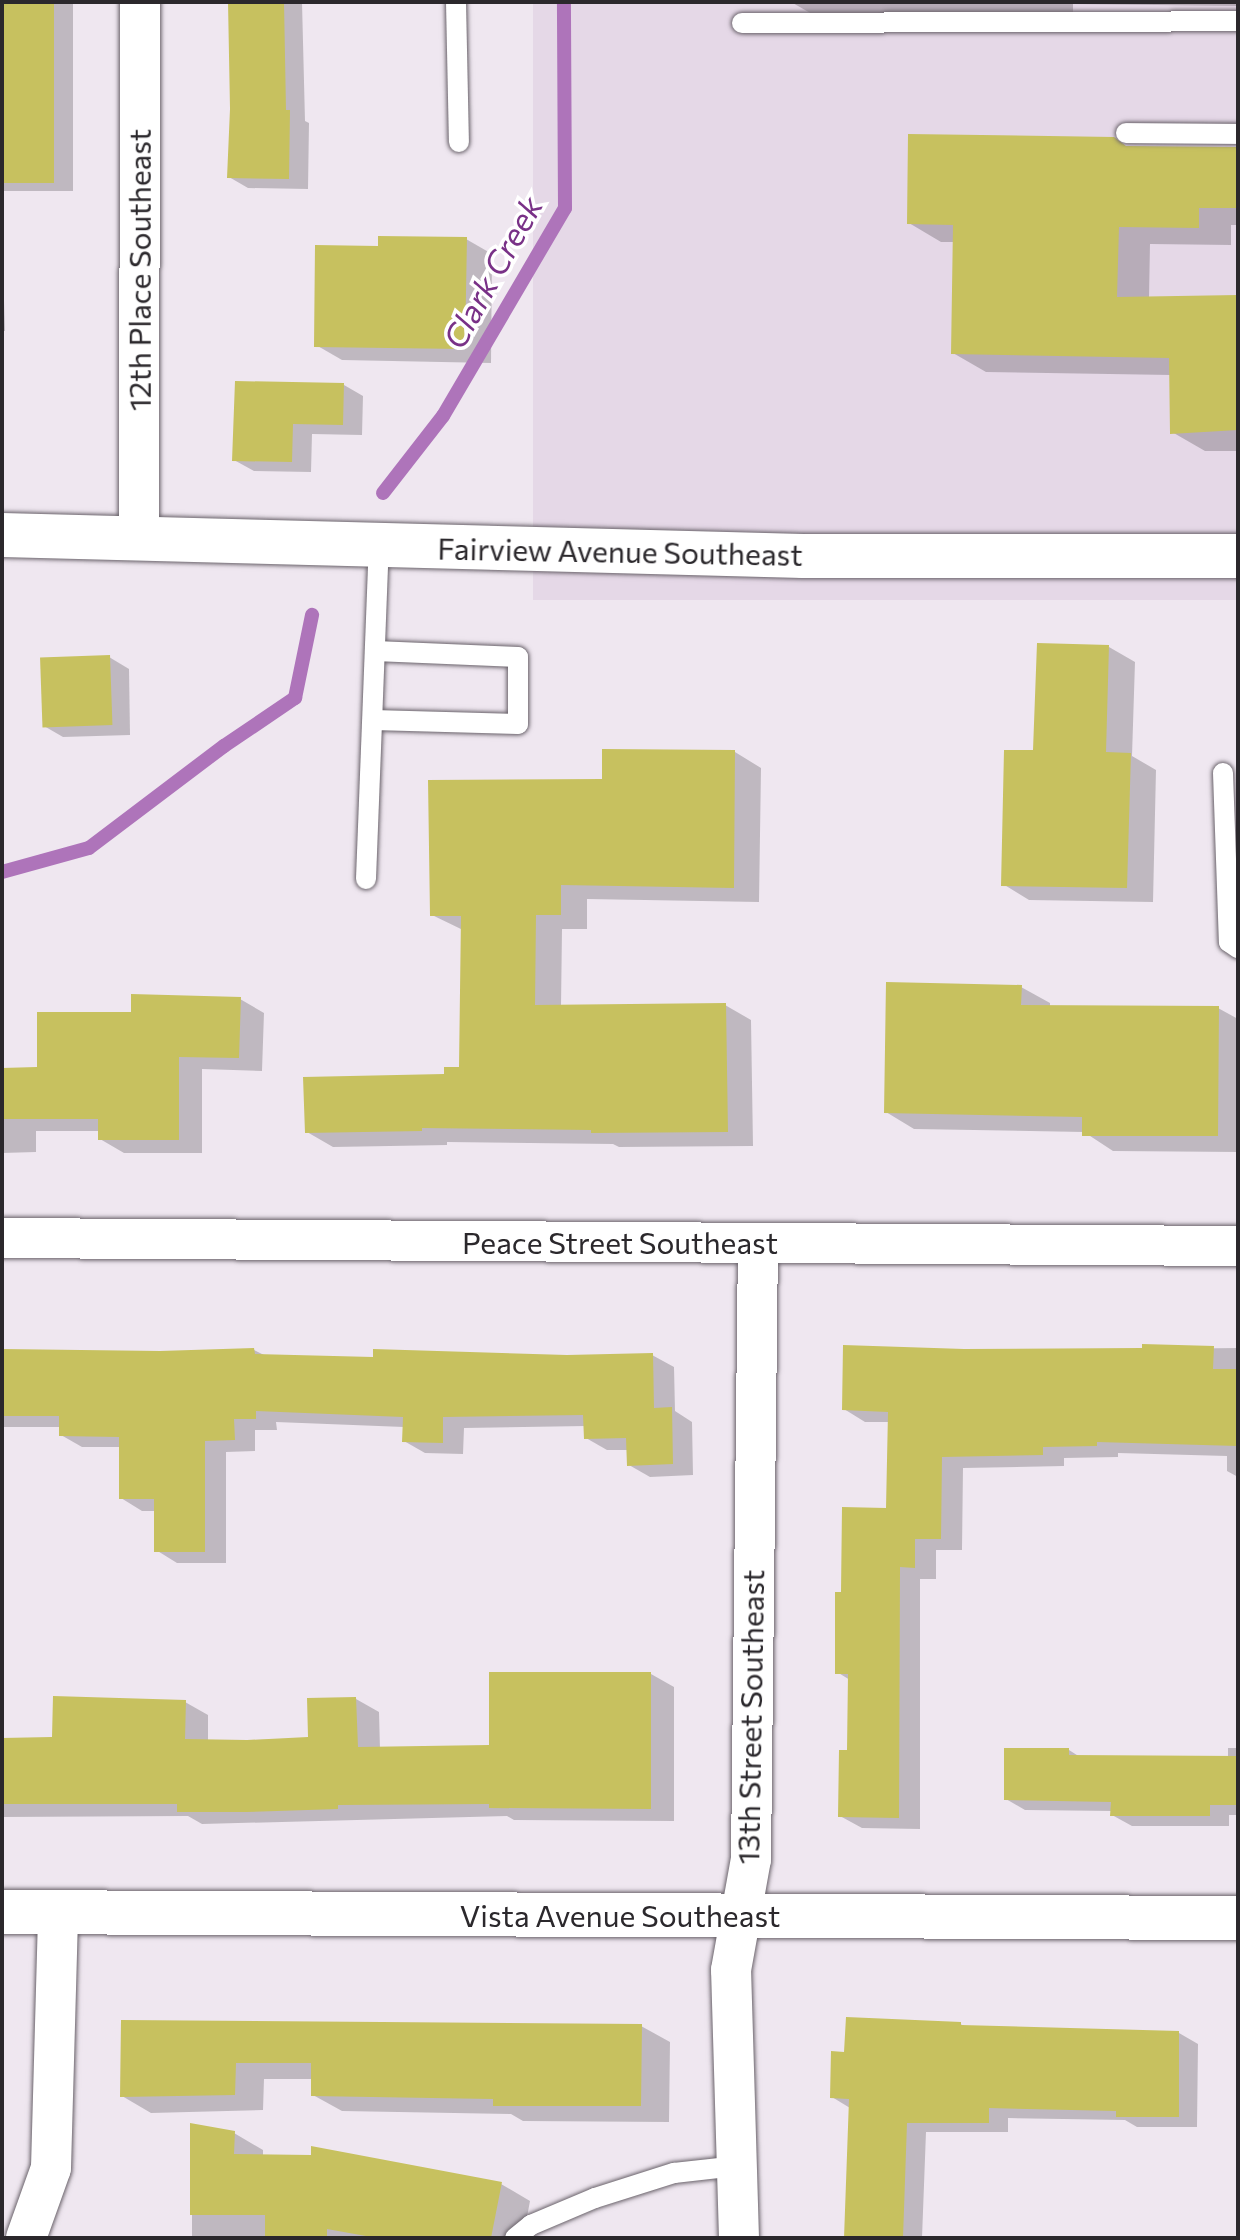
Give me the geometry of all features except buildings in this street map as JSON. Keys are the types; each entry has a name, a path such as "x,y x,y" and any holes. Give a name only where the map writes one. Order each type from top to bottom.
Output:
{"street":[{"name":"12th Place Southeast","path":"139,539 140,2"},
{"name":"Fairview Avenue Southeast","path":"2,535 803,556 1238,556"},
{"name":"Peace Street Southeast","path":"2,1238 1238,1246"},
{"name":"13th Street Southeast","path":"739,2238 731,1970 751,1859 758,1243"},
{"name":"Vista Avenue Southeast","path":"2,1912 1238,1918"},
{"path":"26,2238 51,2168 58,1912"}],"lane":[{"path":"456,2 459,142"},
{"path":"742,23 1238,21"},
{"path":"1126,133 1238,134"},
{"path":"366,879 379,546"},
{"path":"373,720 518,724 518,657 375,651"},
{"path":"1223,773 1229,942 1238,948"},
{"path":"515,2238 531,2225 595,2198 674,2173 736,2166"}],"shaded area":[{"path":"533,2 1238,2 1238,600 533,600"}],"waterway":[{"name":"Clark Creek","path":"383,493 443,416 565,208 564,2"},
{"name":"Clark Creek","path":"2,872 89,848 224,746 295,698 312,615"}]}
